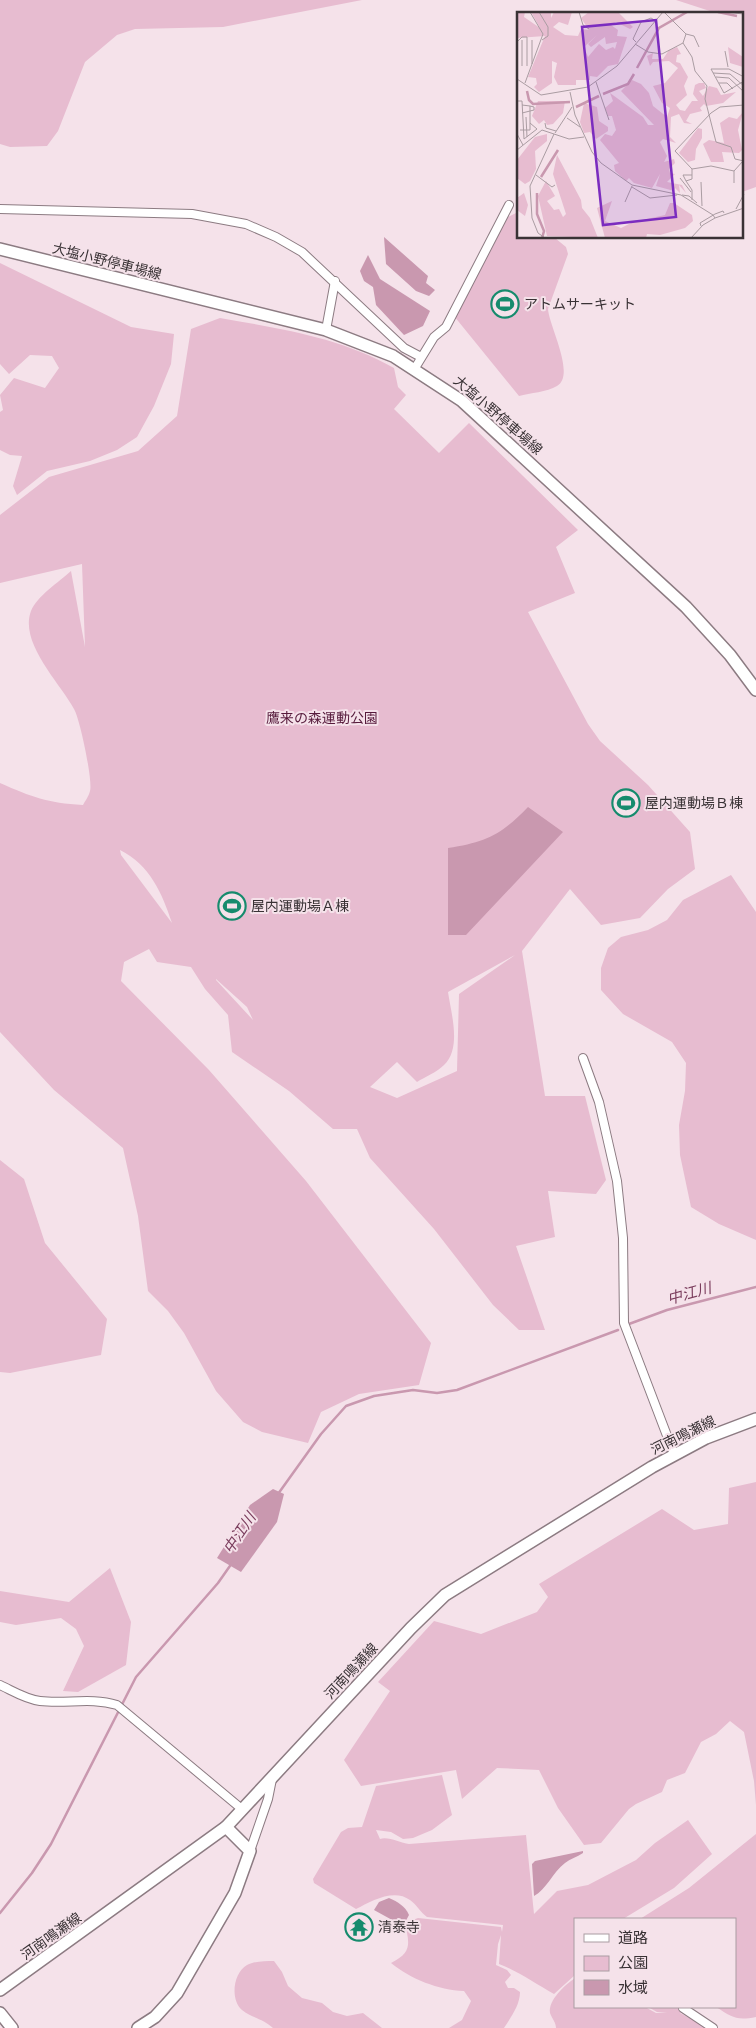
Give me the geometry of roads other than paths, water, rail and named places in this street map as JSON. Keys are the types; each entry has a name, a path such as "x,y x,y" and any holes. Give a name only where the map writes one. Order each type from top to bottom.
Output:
{"main road":[{"name":"大塩小野停車場線","path":"0,249 326,330 360,342 414,368 462,400 686,607 730,655 756,690"},
{"name":"河南鳴瀬線","path":"0,1990 226,1827 444,1595 674,1454 706,1438 756,1419"},
{"path":"138,2028 155,2017 177,1992 235,1893 250,1852 226,1827"},
{"path":"0,2013 12,2028"}],"street":[{"path":"414,368 434,336 446,327 509,205"},
{"path":"0,209 172,214 220,218 246,224 276,237 302,252 404,348 421,357"},
{"path":"326,330 335,281"},
{"path":"583,1058 599,1102 617,1181 623,1238 624,1323 674,1454"},
{"path":"0,1685 22,1696 38,1701 93,1700 120,1707 243,1810"},
{"path":"250,1852 268,1799 272,1779"},
{"path":"683,2008 713,2028"}],"water":[{"path":"384,237 428,276 426,283 435,290 429,296 416,291 386,264"},
{"path":"368,255 380,279 430,311 423,326 404,335 376,305 373,287 364,281 360,271"},
{"path":"528,807 563,832 466,935 448,935 448,848 473,843 492,836 501,831"},
{"path":"273,1489 284,1494 277,1522 241,1572 217,1558 250,1505"},
{"path":"583,1851 583,1853 561,1867 542,1890 534,1896 532,1864 535,1861"},
{"path":"389,1898 401,1905 409,1915 403,1926 374,1910 379,1902"}],"waterway":[{"name":"中江川","path":"629,1324 667,1310 756,1287"},
{"name":"中江川","path":"278,1494 321,1434 346,1406 374,1396 413,1390 437,1393 457,1390 618,1330"},
{"name":"中江川","path":"0,1913 32,1873 51,1844 136,1677 218,1583 232,1563"}],"place":[{"name":"アトムサーキット","path":"505,304"},
{"name":"屋内運動場Ｂ棟","path":"626,803"},
{"name":"屋内運動場Ａ棟","path":"232,906"},
{"name":"清泰寺","path":"359,1927"}],"park label":[{"name":"鷹来の森運動公園","path":"322,718"}]}
